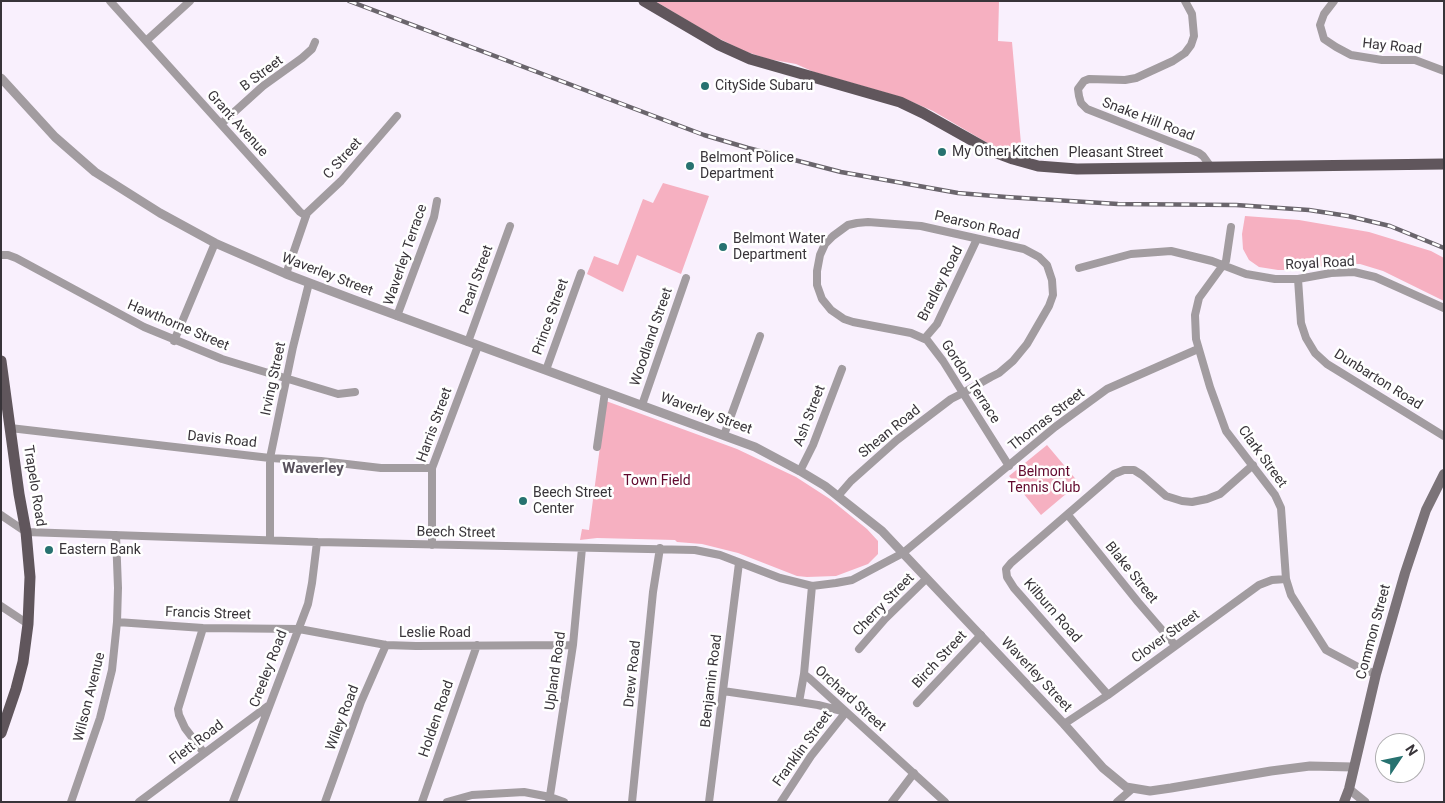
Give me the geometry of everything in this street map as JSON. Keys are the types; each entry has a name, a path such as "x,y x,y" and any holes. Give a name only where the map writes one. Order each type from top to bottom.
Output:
{"main road":[{"name":"Pleasant Street","path":"644,1 719,45 750,59 900,102 989,150 1021,162 1047,168 1444,164"},
{"name":"Trapelo Road","path":"1,361 26,532 30,578 28,624 23,662 16,690 5,708 1,733"},
{"name":"Common Street","path":"1344,802 1349,789 1376,674 1399,592 1423,519 1436,486 1444,474"}],"street":[{"name":"Grant Avenue","path":"110,1 300,212 306,216"},
{"path":"146,41 190,1"},
{"name":"Snake Hill Road","path":"1185,1 1192,14 1194,36 1191,45 1185,53 1173,61 1136,78 1124,80 1089,79 1084,81 1078,89 1079,96 1081,103 1087,109 1199,153 1211,167"},
{"name":"Hay Road","path":"1334,1 1324,14 1320,31 1324,38 1336,48 1351,55 1382,60 1415,60 1444,70"},
{"name":"B Street","path":"221,124 263,86 302,58 312,49 315,42"},
{"name":"Waverley Street","path":"1,78 55,137 95,172 160,213 215,243 286,274 760,449 800,471 838,496 882,531 1103,768 1126,787 1132,789"},
{"name":"C Street","path":"306,216 348,173 396,116"},
{"name":"Waverley Terrace","path":"398,316 434,217 437,201"},
{"path":"286,274 306,216"},
{"name":"Pearson Road","path":"857,223 868,222 921,226 1024,249 1039,257 1047,265 1052,280 1053,295 1051,302"},
{"name":"Gordon Terrace","path":"857,223 848,225 825,244 817,270 817,286 822,299 831,310 844,319 903,331 925,338 943,361 1009,466"},
{"name":"Pearl Street","path":"468,342 510,226"},
{"name":"Clark Street","path":"1231,227 1229,252 1224,265 1202,294 1196,306 1195,323 1198,349 1222,422 1237,446 1275,495 1281,508 1286,579 1291,595 1326,650 1376,674"},
{"name":"Bradley Road","path":"925,338 937,324 977,239"},
{"path":"174,341 215,243"},
{"name":"Royal Road","path":"1079,268 1131,254 1171,251 1224,265 1253,276 1275,279 1298,279 1331,273 1354,272 1376,277 1444,308"},
{"name":"Hawthorne Street","path":"1,256 8,255 16,258 114,312 174,341 287,380 338,394 355,392"},
{"name":"Prince Street","path":"546,370 580,273"},
{"name":"Woodland Street","path":"642,405 686,278"},
{"name":"Dunbarton Road","path":"1298,279 1301,323 1306,338 1326,364 1444,436"},
{"name":"Irving Street","path":"270,540 270,458 293,348 310,283"},
{"name":"Shean Road","path":"838,496 851,481 897,440 951,399 999,373 1013,361 1024,349 1051,302"},
{"path":"724,435 760,336"},
{"name":"Harris Street","path":"432,545 432,468 478,346"},
{"name":"Thomas Street","path":"903,553 1056,427 1106,390 1198,349"},
{"name":"Ash Street","path":"800,471 811,451 842,369"},
{"path":"597,447 605,392"},
{"name":"Davis Road","path":"10,428 270,458 322,461 380,468 432,468"},
{"name":"Kilburn Road","path":"1108,695 1014,588 1007,577 1006,569 1114,474 1124,470 1134,470 1166,496 1192,502 1220,494 1253,465"},
{"path":"1,515 26,532"},
{"name":"Blake Street","path":"1068,515 1138,602 1176,645"},
{"name":"Beech Street","path":"26,532 317,542 695,550 720,555 780,578 812,586 852,580 903,553"},
{"name":"Wilson Avenue","path":"71,802 100,718 112,670 117,622 116,535"},
{"name":"Creeley Road","path":"233,802 308,604 317,542"},
{"name":"Upland Road","path":"550,799 573,645 582,548"},
{"name":"Drew Road","path":"632,802 660,548"},
{"name":"Benjamin Road","path":"709,802 739,563"},
{"name":"Cherry Street","path":"859,649 885,619 926,579"},
{"name":"Clover Street","path":"1064,724 1108,695 1259,585 1272,580 1286,579"},
{"name":"Orchard Street","path":"812,586 804,674 945,802"},
{"path":"1,606 28,624"},
{"name":"Francis Street","path":"117,622 203,628 299,628"},
{"path":"203,628 178,709 179,716 186,728 204,753"},
{"name":"Leslie Road","path":"299,628 386,645 441,647 573,645"},
{"name":"Birch Street","path":"917,703 981,635"},
{"name":"Wiley Road","path":"325,802 361,702 386,645"},
{"name":"Holden Road","path":"422,802 477,645"},
{"path":"799,702 804,674"},
{"path":"723,691 818,705 846,712"},
{"name":"Flett Road","path":"139,802 270,705"},
{"name":"Franklin Street","path":"780,802 811,756 846,712"},
{"path":"1117,802 1132,789 1171,788 1234,776 1310,766 1353,767"},
{"path":"892,802 914,774"},
{"path":"1349,789 1365,802"},
{"path":"447,802 472,795 498,792 524,792 564,802"}],"green space":[{"path":"655,1 999,1 998,41 1012,42 1022,155 991,145 933,111 901,97 814,72 796,64 768,59 744,51 712,35"},
{"path":"663,183 709,196 681,274 637,255 623,292 587,274 594,256 618,265 643,199 653,203"},
{"path":"1245,216 1299,220 1369,232 1431,251 1444,258 1444,301 1383,271 1360,264 1331,264 1307,270 1278,270 1259,267 1249,260 1243,249 1242,234"},
{"name":"Town Field","path":"606,401 737,449 796,477 830,499 867,529 878,541 878,554 868,564 836,576 807,577 797,576 738,553 702,544 677,542 675,540 597,538 580,540 582,529 589,530"},
{"name":"Belmont Tennis Club","path":"1047,445 1079,483 1041,515 1009,476"}],"railway":[{"path":"349,1 704,135 841,172 958,193 1006,197 1118,204 1236,205 1309,210 1348,216 1390,226 1444,248"}],"place":[{"name":"CitySide Subaru","path":"705,86"},
{"name":"My Other Kitchen","path":"942,152"},
{"name":"Belmont Police Department","path":"690,166"},
{"name":"Belmont Water Department","path":"723,247"},
{"name":"Beech Street Center","path":"523,501"},
{"name":"Eastern Bank","path":"49,550"}],"district":[{"name":"Waverley","path":"313,469"}]}
